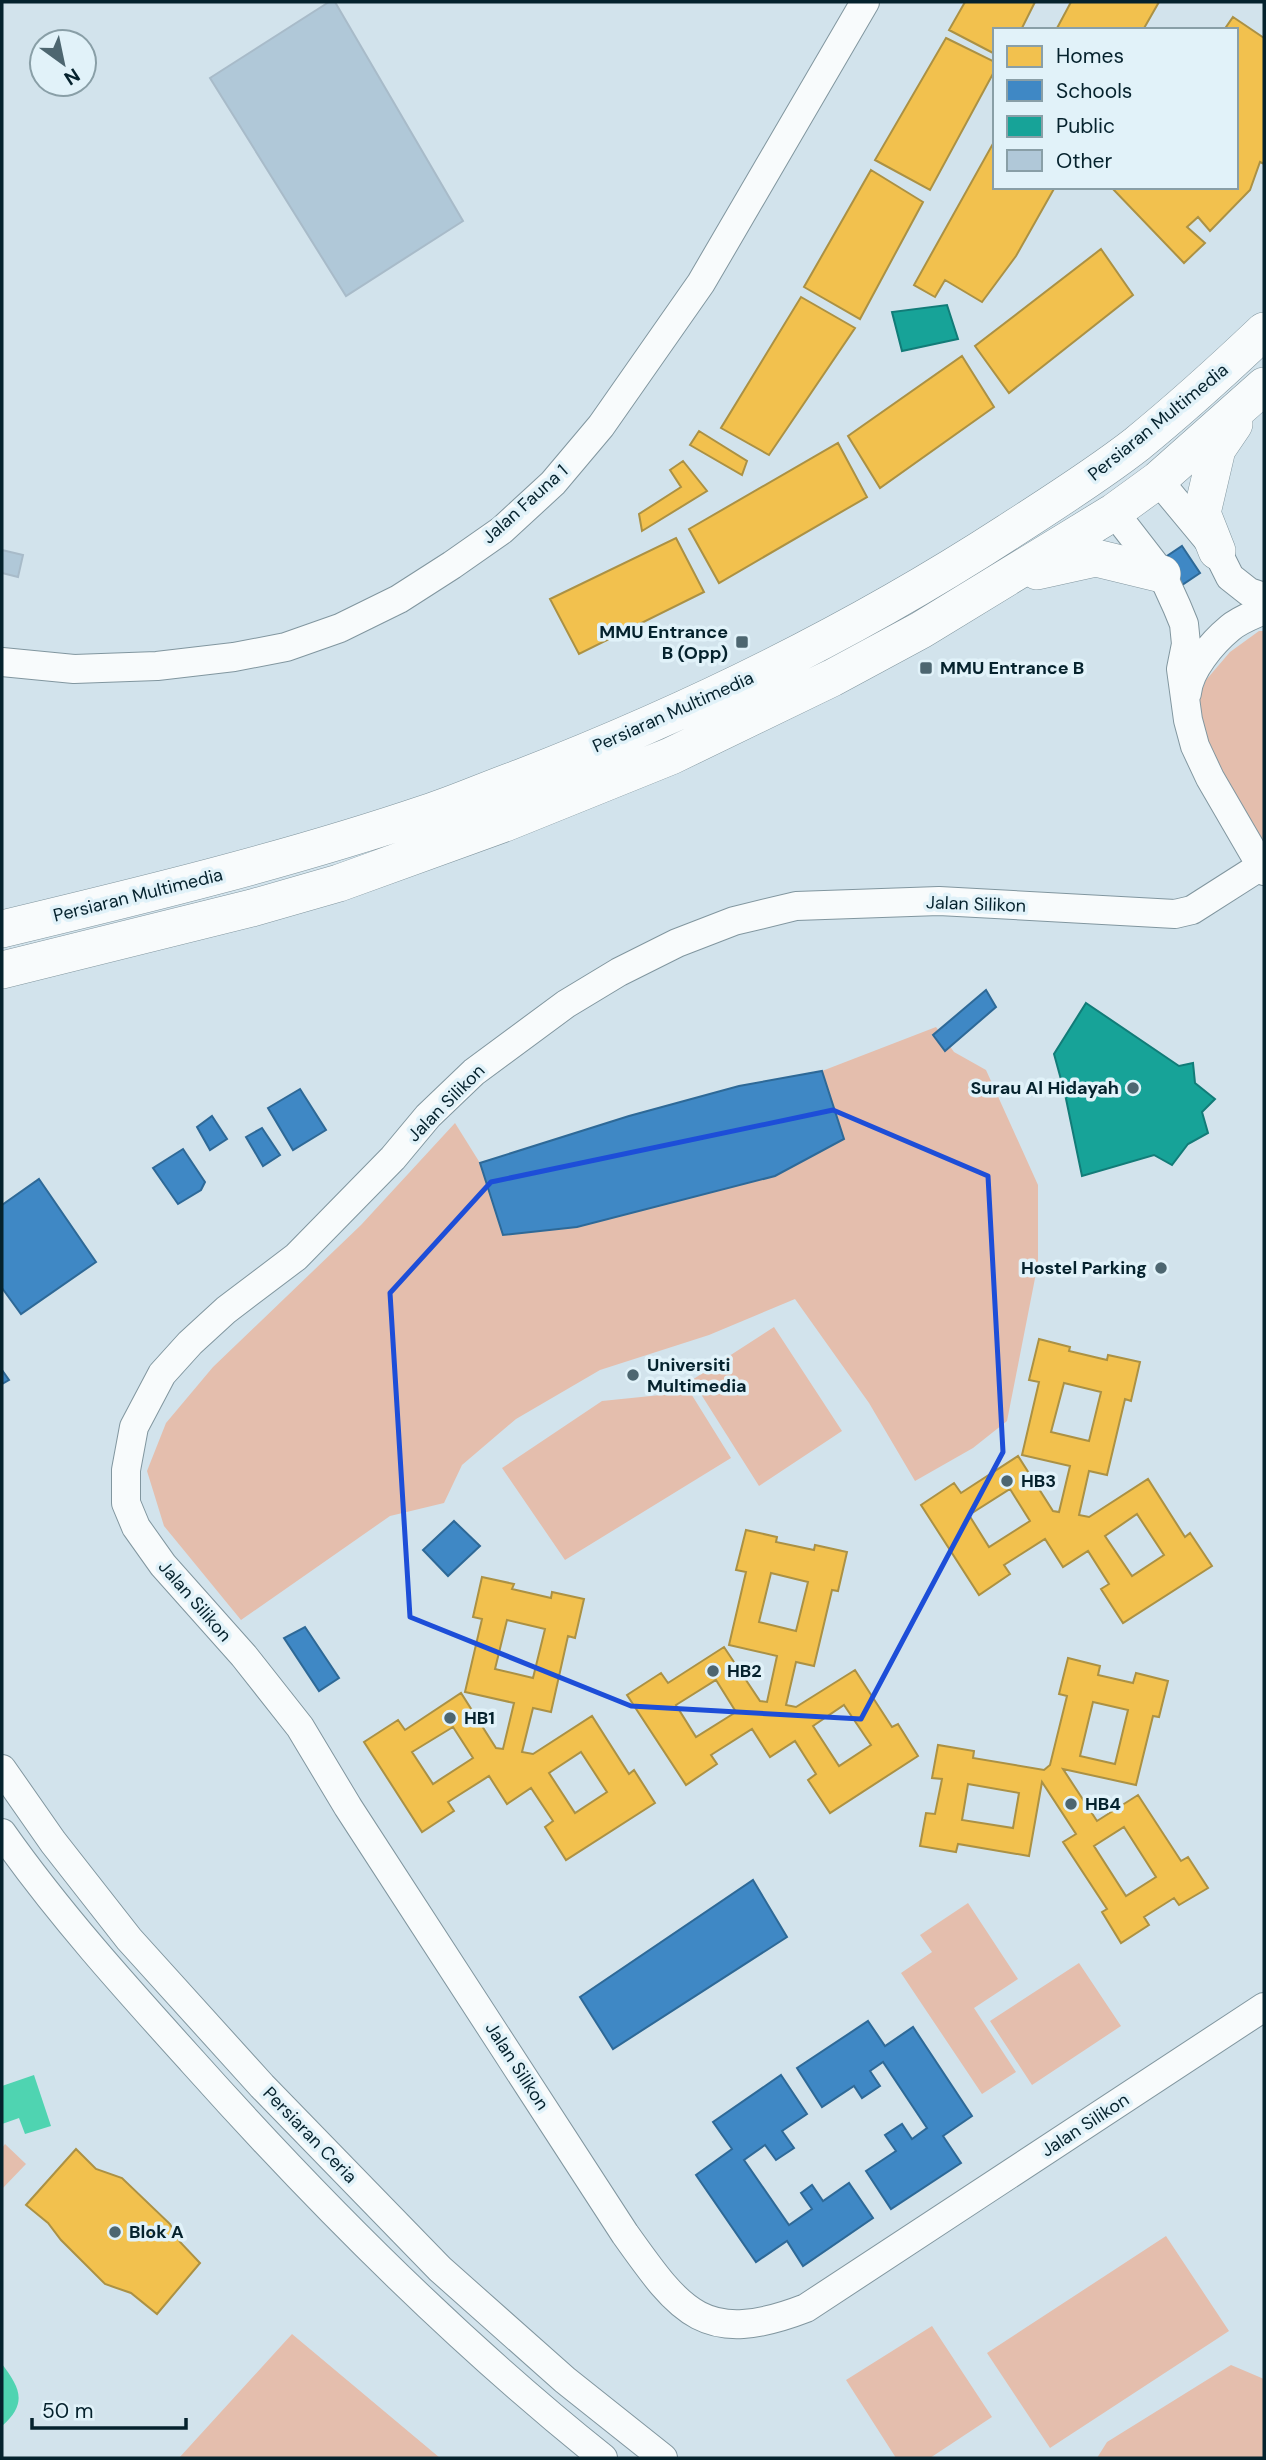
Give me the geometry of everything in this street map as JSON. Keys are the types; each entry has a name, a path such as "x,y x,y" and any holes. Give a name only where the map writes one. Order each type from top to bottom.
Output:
{"main road":[{"name":"Persiaran Multimedia","path":"2,929 297,854 418,816 551,766 687,708 827,639 910,593 1026,520 1136,445 1264,331"},
{"name":"Persiaran Multimedia","path":"2,970 252,908 339,883 505,823 671,755 763,712 910,636 1008,578 1114,512 1158,480 1264,387"},
{"path":"1217,551 1202,513 1217,449 1264,387"},
{"path":"1008,578 1096,558 1162,574"}],"street":[{"name":"Jalan Fauna 1","path":"2,662 74,669 157,666 234,657 286,647 340,628 398,599 502,530 553,483 601,426 701,283 865,2"},
{"path":"1158,480 1217,551 1230,577 1249,592 1264,597"},
{"path":"1114,512 1162,574 1184,624 1186,644 1181,669 1188,720 1195,746 1210,778 1263,869"},
{"path":"1188,720 1187,688 1197,667 1231,627 1264,610"},
{"name":"Jalan Silikon","path":"1263,869 1192,910 1175,914 939,901 796,906 722,926 677,943 619,972 566,1004 474,1072 428,1116 393,1158 296,1257 226,1310 190,1343 162,1374 134,1427 126,1470 126,1503 136,1527 163,1565 244,1656 300,1727 348,1807 640,2255 680,2305 706,2320 743,2325 778,2319 806,2308 1264,2007"},
{"name":"Persiaran Ceria","path":"2,1769 53,1843 128,1939 262,2086 440,2269 565,2380 663,2458"},
{"name":"Persiaran Ceria","path":"2,1833 63,1914 242,2118 421,2300 603,2458"}],"highlighted area":[{"path":"833,1110 988,1176 1003,1452 861,1719 631,1706 410,1617 390,1293 491,1182"}],"shaded area":[{"path":"1259,631 1264,631 1264,844 1215,766 1197,703 1206,680 1230,652"},
{"path":"936,1027 954,1052 986,1070 1038,1185 1038,1263 1007,1421 973,1448 915,1481 869,1403 795,1299 709,1335 600,1370 516,1419 462,1465 444,1503 390,1516 241,1620 164,1526 147,1471 166,1423 213,1367 361,1225 455,1123 480,1163 503,1235 577,1227 775,1176 844,1139 822,1071"},
{"path":"774,1327 842,1431 759,1486 692,1380"},
{"path":"690,1392 731,1458 565,1560 502,1468 602,1401"},
{"path":"968,1903 1018,1979 974,2008 1016,2072 982,2094 901,1973 932,1952 920,1935"},
{"path":"1079,1963 1121,2026 1032,2085 990,2021"},
{"path":"34,2075 51,2126 25,2134 19,2118 2,2124 2,2086"},
{"path":"5,2144 26,2164 2,2189 2,2148"},
{"path":"1166,2236 1229,2331 1050,2448 987,2353"},
{"path":"932,2326 992,2417 930,2458 896,2458 846,2380"},
{"path":"292,2334 440,2458 179,2458"},
{"path":"2,2364 17,2388 18,2403 16,2410 2,2426"},
{"path":"1231,2365 1264,2379 1264,2458 1097,2458 1107,2442"}],"building: Homes":[{"path":"965,2 1035,2 1022,28 993,28 993,53 949,30"},
{"path":"1071,2 1159,2 1144,28 1057,28"},
{"path":"1233,17 1264,38 1264,164 1260,162 1250,190 1210,231 1198,217 1187,227 1205,243 1184,263 1113,189 1238,189 1238,28 1225,28"},
{"path":"946,38 993,61 993,74 930,190 875,160"},
{"path":"993,144 993,189 1054,189 1016,256 982,302 945,280 935,297 914,285"},
{"path":"871,170 923,202 860,319 804,287"},
{"path":"1101,249 1133,295 1009,393 975,346"},
{"path":"801,297 855,328 769,455 721,428"},
{"path":"962,356 994,407 880,488 848,436"},
{"path":"699,431 747,461 742,475 690,445"},
{"path":"838,443 867,497 719,583 689,529"},
{"path":"683,461 707,491 642,531 639,514 681,487 670,470"},
{"path":"676,538 704,592 579,654 550,599"},
{"name":"HB3","path":"1039,1339 1070,1347 1069,1351 1107,1360 1108,1355 1140,1362 1131,1401 1125,1399 1107,1475 1089,1471 1079,1515 1089,1517 1148,1479 1185,1537 1190,1533 1212,1566 1123,1623 1101,1589 1109,1584 1088,1551 1063,1567 1045,1539 1004,1565 1010,1574 979,1595 921,1505 954,1483 961,1493 1018,1456 1053,1511 1059,1512 1070,1466 1022,1455 1039,1382 1029,1380","holes":["1064,1383 1101,1392 1089,1441 1051,1432","1010,1489 1030,1521 989,1547 969,1515","1137,1514 1164,1555 1132,1576 1105,1536"]},
{"name":"HB2","path":"746,1530 777,1537 776,1542 814,1550 815,1545 847,1552 838,1591 832,1590 814,1666 796,1662 786,1705 796,1707 855,1670 892,1727 898,1724 918,1756 830,1813 808,1780 816,1774 795,1741 770,1757 752,1729 711,1755 717,1764 686,1785 627,1695 661,1673 668,1683 724,1647 760,1701 767,1702 777,1656 729,1645 746,1572 736,1570","holes":["771,1573 808,1582 796,1631 759,1622","716,1680 736,1712 696,1737 676,1705","844,1705 871,1745 839,1766 813,1726"]},
{"name":"HB1","path":"482,1577 514,1584 512,1589 551,1598 552,1592 584,1599 575,1638 568,1636 551,1712 533,1708 522,1752 533,1754 592,1716 629,1774 634,1770 655,1803 566,1860 545,1827 553,1821 531,1788 507,1804 489,1776 448,1802 454,1811 422,1832 364,1742 398,1720 405,1730 461,1693 496,1748 503,1749 514,1703 465,1692 482,1619 473,1617","holes":["507,1620 545,1629 533,1678 495,1669","453,1727 473,1758 433,1784 412,1752","581,1752 607,1792 575,1813 549,1773"]},
{"name":"HB4","path":"1068,1658 1100,1666 1098,1675 1133,1683 1136,1673 1168,1681 1159,1717 1153,1716 1136,1785 1063,1769 1097,1821 1138,1795 1181,1861 1188,1857 1208,1888 1179,1905 1174,1898 1144,1917 1149,1925 1121,1943 1102,1912 1107,1909 1063,1842 1076,1834 1042,1782 1029,1856 958,1844 956,1852 920,1846 926,1813 935,1814 942,1779 932,1778 938,1745 974,1751 973,1758 1044,1770 1050,1765 1067,1696 1059,1694","holes":["1093,1702 1128,1710 1115,1764 1080,1756","968,1784 1019,1793 1013,1828 962,1820","1124,1827 1156,1877 1126,1896 1094,1846"]},
{"name":"Blok A","path":"76,2149 96,2169 122,2178 170,2224 180,2242 200,2263 157,2314 131,2293 105,2284 61,2240 48,2223 26,2205"}],"building: Schools":[{"path":"1182,546 1200,573 1179,587 1161,560"},
{"path":"986,990 996,1007 945,1051 933,1035"},
{"path":"822,1071 844,1139 775,1176 577,1227 503,1235 480,1163 629,1116 739,1086"},
{"path":"300,1089 326,1130 293,1150 268,1108"},
{"path":"212,1116 227,1139 210,1150 197,1127"},
{"path":"262,1128 280,1155 263,1166 246,1137"},
{"path":"183,1149 205,1182 201,1190 178,1204 153,1168"},
{"path":"39,1179 96,1262 21,1314 2,1288 2,1205"},
{"path":"2,1370 9,1380 2,1384"},
{"path":"454,1521 480,1546 448,1576 423,1550"},
{"path":"305,1627 339,1678 319,1691 284,1638"},
{"path":"753,1880 787,1937 613,2049 580,1997"},
{"path":"868,2021 885,2046 913,2027 972,2116 943,2136 961,2163 891,2209 866,2171 896,2151 885,2135 902,2124 912,2139 927,2128 883,2062 870,2071 880,2086 862,2098 854,2086 822,2107 797,2068"},
{"path":"781,2075 807,2114 782,2131 794,2148 776,2160 765,2145 744,2160 789,2225 812,2209 801,2193 812,2185 823,2201 849,2183 873,2218 803,2266 787,2241 756,2262 696,2175 732,2149 713,2122"}],"building: Public":[{"path":"947,305 958,339 902,351 892,312"},
{"name":"Surau Al Hidayah","path":"1086,1003 1179,1066 1193,1063 1195,1083 1215,1099 1202,1112 1208,1133 1188,1144 1172,1165 1154,1155 1082,1176 1054,1054"}],"building: Other":[{"path":"329,2 335,2 463,221 346,296 210,78"},
{"path":"2,550 23,555 18,577 2,573"}],"place":[{"name":"MMU Entrance B (Opp)","path":"742,642"},
{"name":"MMU Entrance B","path":"926,668"},
{"name":"Surau Al Hidayah","path":"1133,1088"},
{"name":"Hostel Parking","path":"1161,1268"},
{"name":"Universiti Multimedia","path":"633,1375"},
{"name":"HB3","path":"1007,1481"},
{"name":"HB2","path":"713,1671"},
{"name":"HB1","path":"450,1718"},
{"name":"HB4","path":"1071,1804"},
{"name":"Blok A","path":"115,2232"}]}
